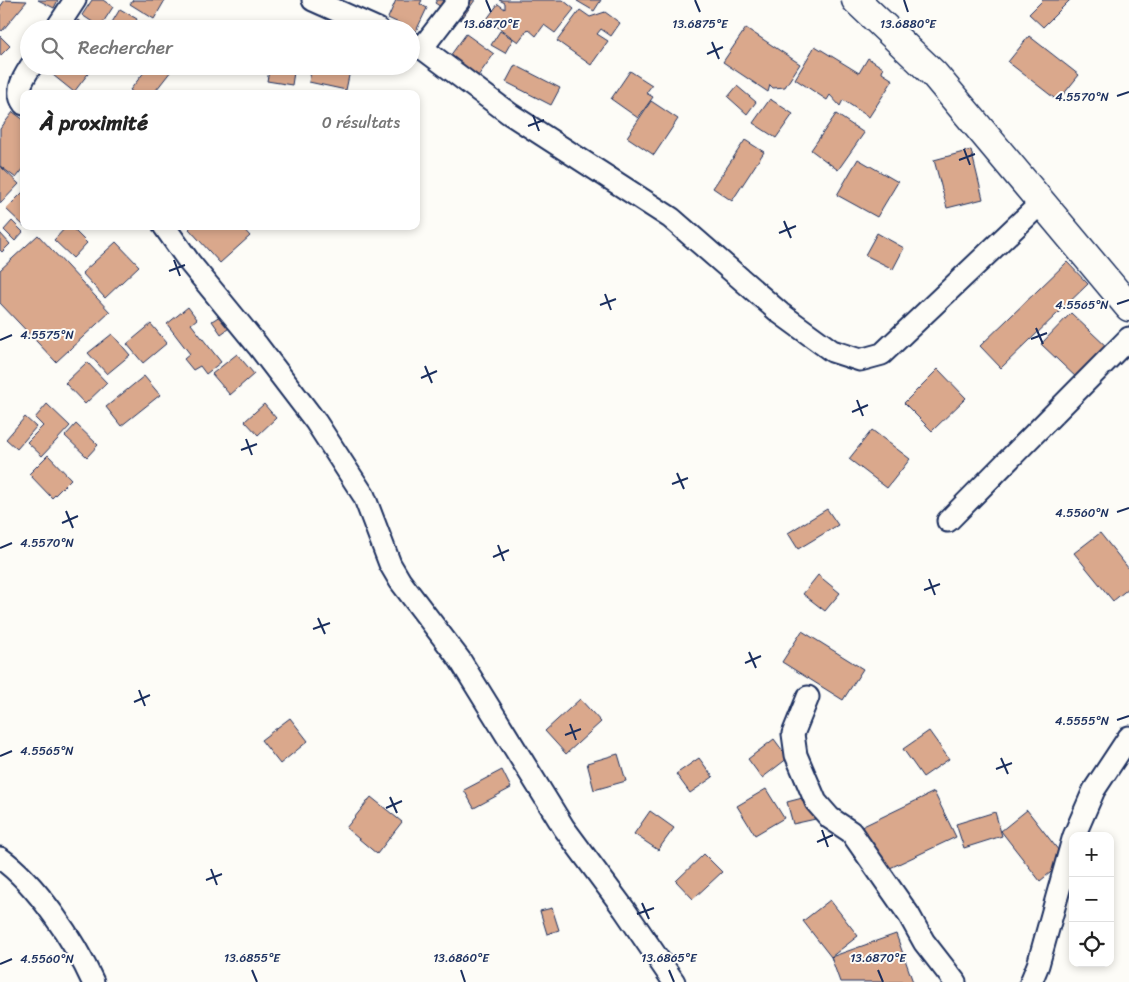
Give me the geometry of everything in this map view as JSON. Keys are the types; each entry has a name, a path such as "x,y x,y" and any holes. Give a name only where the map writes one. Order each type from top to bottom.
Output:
{"street":[{"path":"62,20 75,0"},
{"path":"313,0 358,20"},
{"path":"420,42 459,0"},
{"path":"856,0 934,74 1129,308"},
{"path":"420,49 510,114 671,218 780,313 832,351 860,360 882,354 1042,202"},
{"path":"20,95 19,90 25,75"},
{"path":"167,230 190,263 258,346 316,422 364,496 390,564 400,581 460,660 564,828 624,909 674,982"},
{"path":"948,521 1129,338"},
{"path":"808,698 793,734 796,755 816,802 830,818 851,832 909,915 924,942 955,982"},
{"path":"1075,832 1094,790 1129,737"},
{"path":"1031,982 1038,965 1069,852"},
{"path":"0,858 31,885 74,946 93,982"}],"building":[{"path":"5,0 27,1 2,31 0,29 0,7"},
{"path":"38,0 58,0 54,8"},
{"path":"92,0 103,0 113,7 105,20 90,20 82,15"},
{"path":"133,0 165,0 154,19 130,4"},
{"path":"396,0 422,0 420,4 427,8 420,23 420,20 392,20 388,18"},
{"path":"437,0 475,0 461,20 435,3"},
{"path":"499,0 563,0 574,9 555,33 544,25 536,36 528,29 518,42 487,19 498,4 505,9 505,3"},
{"path":"578,0 601,0 594,11"},
{"path":"1043,0 1070,0 1043,27 1029,14"},
{"path":"120,9 137,19 136,20 113,20"},
{"path":"580,10 590,17 605,12 620,23 611,36 601,29 597,34 608,41 591,65 557,41"},
{"path":"746,28 800,64 785,87 773,88 770,85 768,92 723,62"},
{"path":"500,31 513,39 505,53 491,45"},
{"path":"466,34 494,54 478,76 450,56"},
{"path":"0,36 10,46 0,56"},
{"path":"1029,36 1079,75 1058,101 1008,62"},
{"path":"815,46 859,73 868,58 883,68 882,73 893,80 869,117 843,100 840,106 830,95 827,100 795,79"},
{"path":"515,65 560,88 551,105 506,82"},
{"path":"630,71 652,85 646,93 653,97 638,118 611,99"},
{"path":"53,75 87,75 76,90 72,90"},
{"path":"142,75 168,75 156,90 130,90"},
{"path":"268,75 294,75 292,85 267,81"},
{"path":"310,75 349,75 346,90 309,82"},
{"path":"737,86 756,102 747,114 728,97"},
{"path":"770,99 793,114 776,138 753,123"},
{"path":"651,101 678,119 654,155 627,137"},
{"path":"13,112 20,117 20,173 16,178 0,166 0,129"},
{"path":"836,114 864,133 838,170 811,150"},
{"path":"745,140 764,152 732,201 713,188"},
{"path":"971,150 983,199 947,208 934,160"},
{"path":"858,159 898,182 877,217 837,195"},
{"path":"0,166 19,184 1,203 0,202"},
{"path":"20,195 20,222 6,209"},
{"path":"12,221 23,232 15,241 4,230"},
{"path":"63,230 74,230 87,243 73,258 54,240"},
{"path":"190,230 245,230 250,236 220,263"},
{"path":"0,233 10,244 2,252 0,250"},
{"path":"877,233 904,248 893,269 865,255"},
{"path":"38,235 110,312 56,362 0,303 0,270"},
{"path":"116,242 139,266 105,298 82,273"},
{"path":"1067,262 1088,284 1001,368 980,346"},
{"path":"188,307 197,319 191,324 221,362 206,374 200,366 193,370 184,359 190,354 167,324"},
{"path":"1071,313 1109,349 1079,380 1041,344"},
{"path":"223,314 232,326 221,334 212,321"},
{"path":"151,324 167,343 143,363 127,344"},
{"path":"112,334 130,355 107,374 88,353"},
{"path":"237,354 254,374 230,395 212,374"},
{"path":"87,362 107,383 85,404 65,383"},
{"path":"938,369 966,398 932,431 904,403"},
{"path":"144,376 160,395 121,426 106,407"},
{"path":"47,404 70,426 42,456 27,442 43,426 35,418"},
{"path":"264,404 276,418 258,435 245,421"},
{"path":"25,417 36,427 17,449 6,439"},
{"path":"76,424 98,445 87,457 65,436"},
{"path":"872,430 910,459 887,488 849,459"},
{"path":"48,455 71,479 52,498 29,474"},
{"path":"827,509 838,525 798,549 788,533"},
{"path":"1100,533 1129,569 1129,588 1113,601 1074,553"},
{"path":"818,575 840,593 825,611 803,594"},
{"path":"802,631 863,669 843,700 782,662"},
{"path":"580,699 601,722 566,754 545,731"},
{"path":"290,718 308,741 280,764 261,740"},
{"path":"929,731 949,759 923,777 903,749"},
{"path":"774,739 788,758 762,778 748,759"},
{"path":"618,754 626,781 594,790 587,763"},
{"path":"699,758 713,777 690,793 676,774"},
{"path":"502,770 511,788 474,808 464,790"},
{"path":"766,789 784,818 755,835 737,806"},
{"path":"934,792 956,837 873,876 851,832"},
{"path":"814,795 820,818 793,824 787,802"},
{"path":"371,797 402,822 377,854 346,828"},
{"path":"1027,810 1066,860 1040,881 1001,831"},
{"path":"650,811 674,828 658,850 634,834"},
{"path":"995,812 1002,836 964,848 956,824"},
{"path":"704,854 722,872 693,899 676,881"},
{"path":"830,900 858,936 831,957 803,921"},
{"path":"552,908 559,930 547,934 540,911"},
{"path":"896,934 913,982 840,982 831,957"}]}
